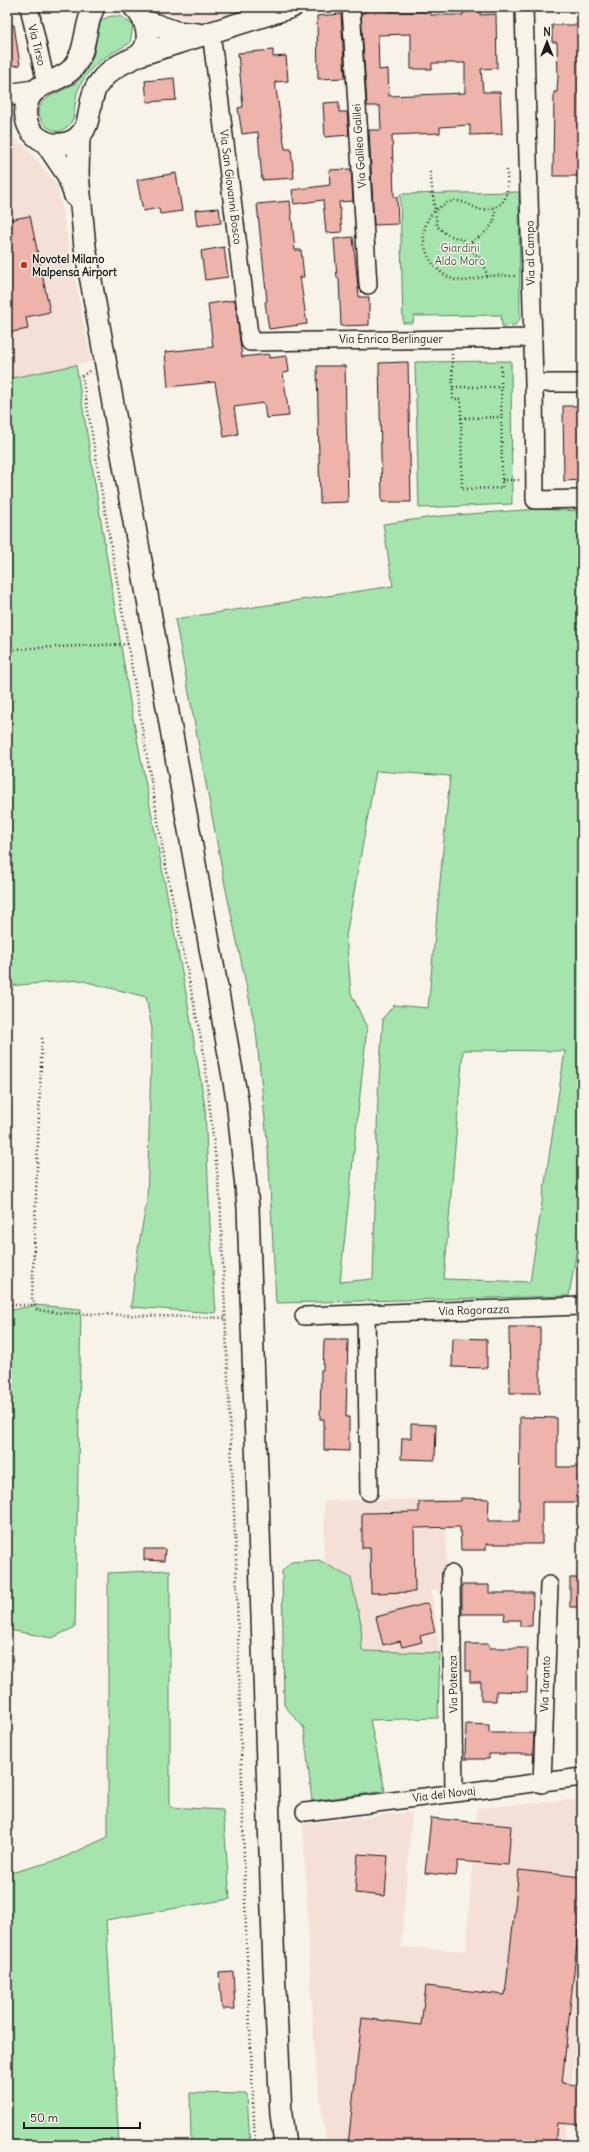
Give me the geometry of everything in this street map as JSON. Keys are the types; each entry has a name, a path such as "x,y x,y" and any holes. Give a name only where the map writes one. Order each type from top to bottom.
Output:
{"street":[{"name":"Via Tirso","path":"29,7 40,87"},
{"path":"7,95 40,87 71,70 80,58 84,49 87,24 94,7"},
{"path":"46,143 60,145 70,142 79,136 87,123 90,100 98,83 116,67 139,55 292,7"},
{"name":"Via Galileo Galilei","path":"351,7 368,285"},
{"name":"Via al Campo","path":"524,7 534,383 535,500 582,499"},
{"path":"139,14 176,32 206,33"},
{"path":"139,14 146,41 139,55"},
{"name":"Via San Giovanni Bosco","path":"206,33 250,342"},
{"path":"40,87 27,102 25,112 27,123 35,136 46,143 68,174 80,209"},
{"path":"7,114 27,123"},
{"path":"79,136 80,209 85,247 236,1091 248,1207 274,1968 281,2114 285,2145"},
{"name":"Via Enrico Berlinguer","path":"250,342 532,338"},
{"path":"534,383 582,383"},
{"name":"Via Rogorazza","path":"304,1316 582,1306"},
{"path":"366,1314 369,1492"},
{"name":"Via Potenza","path":"451,1574 454,1793"},
{"name":"Via Taranto","path":"542,1784 549,1585"},
{"name":"Via del Novaj","path":"305,1812 454,1793 542,1784 582,1777"}],"path":[{"path":"507,170 507,197 501,204 494,208 482,210 456,200 449,202 434,211 425,222 423,231 425,245 434,266 442,273 457,280 473,281 487,276 531,276"},
{"path":"430,172 437,226 446,234 464,240 468,244 483,263 487,276"},
{"path":"468,244 481,236 491,226 495,211 494,208"},
{"path":"451,339 453,398 461,399 462,489 502,488 500,364"},
{"path":"106,360 82,376 166,862 203,1049 220,1197 236,1565 246,1942 255,2145"},
{"path":"453,387 501,387"},
{"path":"461,418 501,417"},
{"path":"7,649 128,644"},
{"path":"42,1038 32,1299 37,1310 46,1312 225,1318"},
{"path":"7,1305 35,1305"}],"shaded area":[{"path":"154,7 258,7 197,22 157,11"},
{"path":"7,134 25,146 57,185 91,362 7,379"},
{"path":"446,1499 447,1590 431,1590 440,1653 362,1652 361,1624 351,1578 324,1563 324,1501"},
{"path":"582,1799 582,1994 564,2145 327,2145 315,2062 303,1824 412,1812 401,1947 466,1951 477,1808"}],"green space":[{"path":"120,16 133,25 130,43 102,59 92,68 82,82 78,91 71,122 65,129 59,132 53,130 43,124 40,118 40,106 48,97 78,81 92,60 98,25 105,18"},
{"name":"Giardini Aldo Moro","path":"519,192 520,319 515,325 502,326 501,315 414,316 413,323 403,323 400,194"},
{"path":"511,361 512,504 419,508 415,362"},
{"path":"76,365 130,702 186,993 205,1107 210,1225 216,1313 131,1307 138,1249 147,1201 152,1029 146,997 79,980 7,986 7,379"},
{"path":"539,509 582,511 582,1220 569,1296 276,1303 268,1149 256,1031 225,885 175,619 393,586 383,524 441,516","holes":["376,771 450,776 428,1008 394,1005 383,1018 378,1096 373,1279 340,1282 367,1028 351,993 346,936","463,1050 565,1051 530,1282 444,1279"]},
{"path":"35,1305 81,1309 75,1627 52,1638 9,1630 7,1311"},
{"path":"319,1560 351,1578 361,1624 362,1651 440,1653 438,1718 370,1720 385,1791 312,1801 304,1728 284,1705 282,1571 291,1562"},
{"path":"170,1570 170,1807 223,1810 230,1899 106,1920 119,2145 7,2145 7,1874 58,1860 108,1837 108,1573"},
{"path":"190,2093 247,2094 250,2145 191,2145"}],"building":[{"path":"375,7 388,7 388,12 430,12 431,15 463,15 463,12 480,11 480,15 496,14 497,68 481,69 483,92 500,92 502,134 470,135 470,125 440,127 440,133 392,135 394,197 397,197 398,224 374,225 369,130 381,130 380,106 367,106 361,13 365,13 365,10 375,9","holes":["411,34 411,69 432,69 432,63 465,63 465,93 389,96 388,69 379,70 378,35"]},
{"path":"341,14 345,78 318,79 317,16"},
{"path":"7,25 14,25 20,65 7,67"},
{"path":"552,25 580,25 580,42 582,42 582,92 580,92 582,176 553,176 554,92 557,92 558,75 557,42 552,42"},
{"path":"273,50 273,57 286,56 288,81 275,82 285,149 291,149 294,178 262,180 258,132 242,134 238,108 243,107 238,53"},
{"path":"174,78 176,100 147,102 145,81"},
{"path":"339,102 339,112 347,112 349,135 325,137 323,103"},
{"path":"351,169 353,201 339,202 342,232 326,233 323,200 294,204 292,190 330,185 329,170"},
{"path":"176,173 182,211 160,214 159,208 143,211 137,180"},
{"path":"290,201 295,250 301,250 304,277 300,277 307,324 269,329 265,302 267,301 257,204"},
{"path":"219,208 221,223 197,226 195,210"},
{"name":"Novotel Milano Malpensa Airport","path":"30,216 50,312 26,317 28,329 7,333 7,220"},
{"path":"353,237 359,297 369,297 369,325 341,326 339,278 337,278 334,239"},
{"path":"224,247 228,277 205,280 201,251"},
{"path":"235,300 242,357 269,354 269,358 287,356 289,372 283,373 289,416 266,418 264,403 234,407 238,434 224,437 215,382 168,387 165,352 213,347 208,304"},
{"path":"408,362 411,502 382,502 379,363"},
{"path":"317,366 345,366 348,502 320,503"},
{"path":"563,406 582,406 582,480 564,481"},
{"path":"509,1327 540,1327 540,1393 510,1393"},
{"path":"453,1338 487,1339 487,1368 452,1367"},
{"path":"324,1340 348,1340 346,1417 349,1417 349,1451 324,1450 324,1419 320,1419 321,1370 323,1370"},
{"path":"520,1417 557,1418 557,1467 582,1467 582,1502 542,1502 542,1544 486,1544 486,1550 461,1550 460,1527 414,1528 415,1592 371,1593 370,1548 362,1548 362,1513 419,1512 419,1502 461,1501 461,1498 489,1499 488,1521 519,1521"},
{"path":"411,1424 436,1425 435,1460 401,1459 402,1438 411,1438"},
{"path":"144,1549 165,1549 164,1561 144,1560"},
{"path":"570,1578 582,1578 582,1607 570,1607"},
{"path":"462,1585 489,1585 489,1593 533,1593 532,1626 520,1626 520,1620 504,1620 505,1614 462,1614"},
{"path":"428,1603 435,1632 420,1636 422,1642 402,1647 400,1641 383,1645 376,1617"},
{"path":"466,1644 489,1644 489,1648 528,1648 527,1692 496,1691 496,1701 481,1701 481,1682 470,1682 470,1671 466,1671"},
{"path":"466,1724 489,1725 489,1733 534,1733 533,1754 489,1754 489,1759 465,1759"},
{"path":"431,1818 511,1826 508,1865 458,1861 456,1876 425,1873"},
{"path":"358,1854 388,1856 385,1896 355,1893"},
{"path":"519,1870 582,1877 582,1897 562,2083 582,2086 582,2125 557,2123 555,2145 348,2145 362,2018 421,2025 426,1986 505,1995"},
{"path":"233,1972 235,2009 222,2009 219,1973"}],"place":[{"name":"Novotel Milano Malpensa Airport","path":"24,265"}]}
